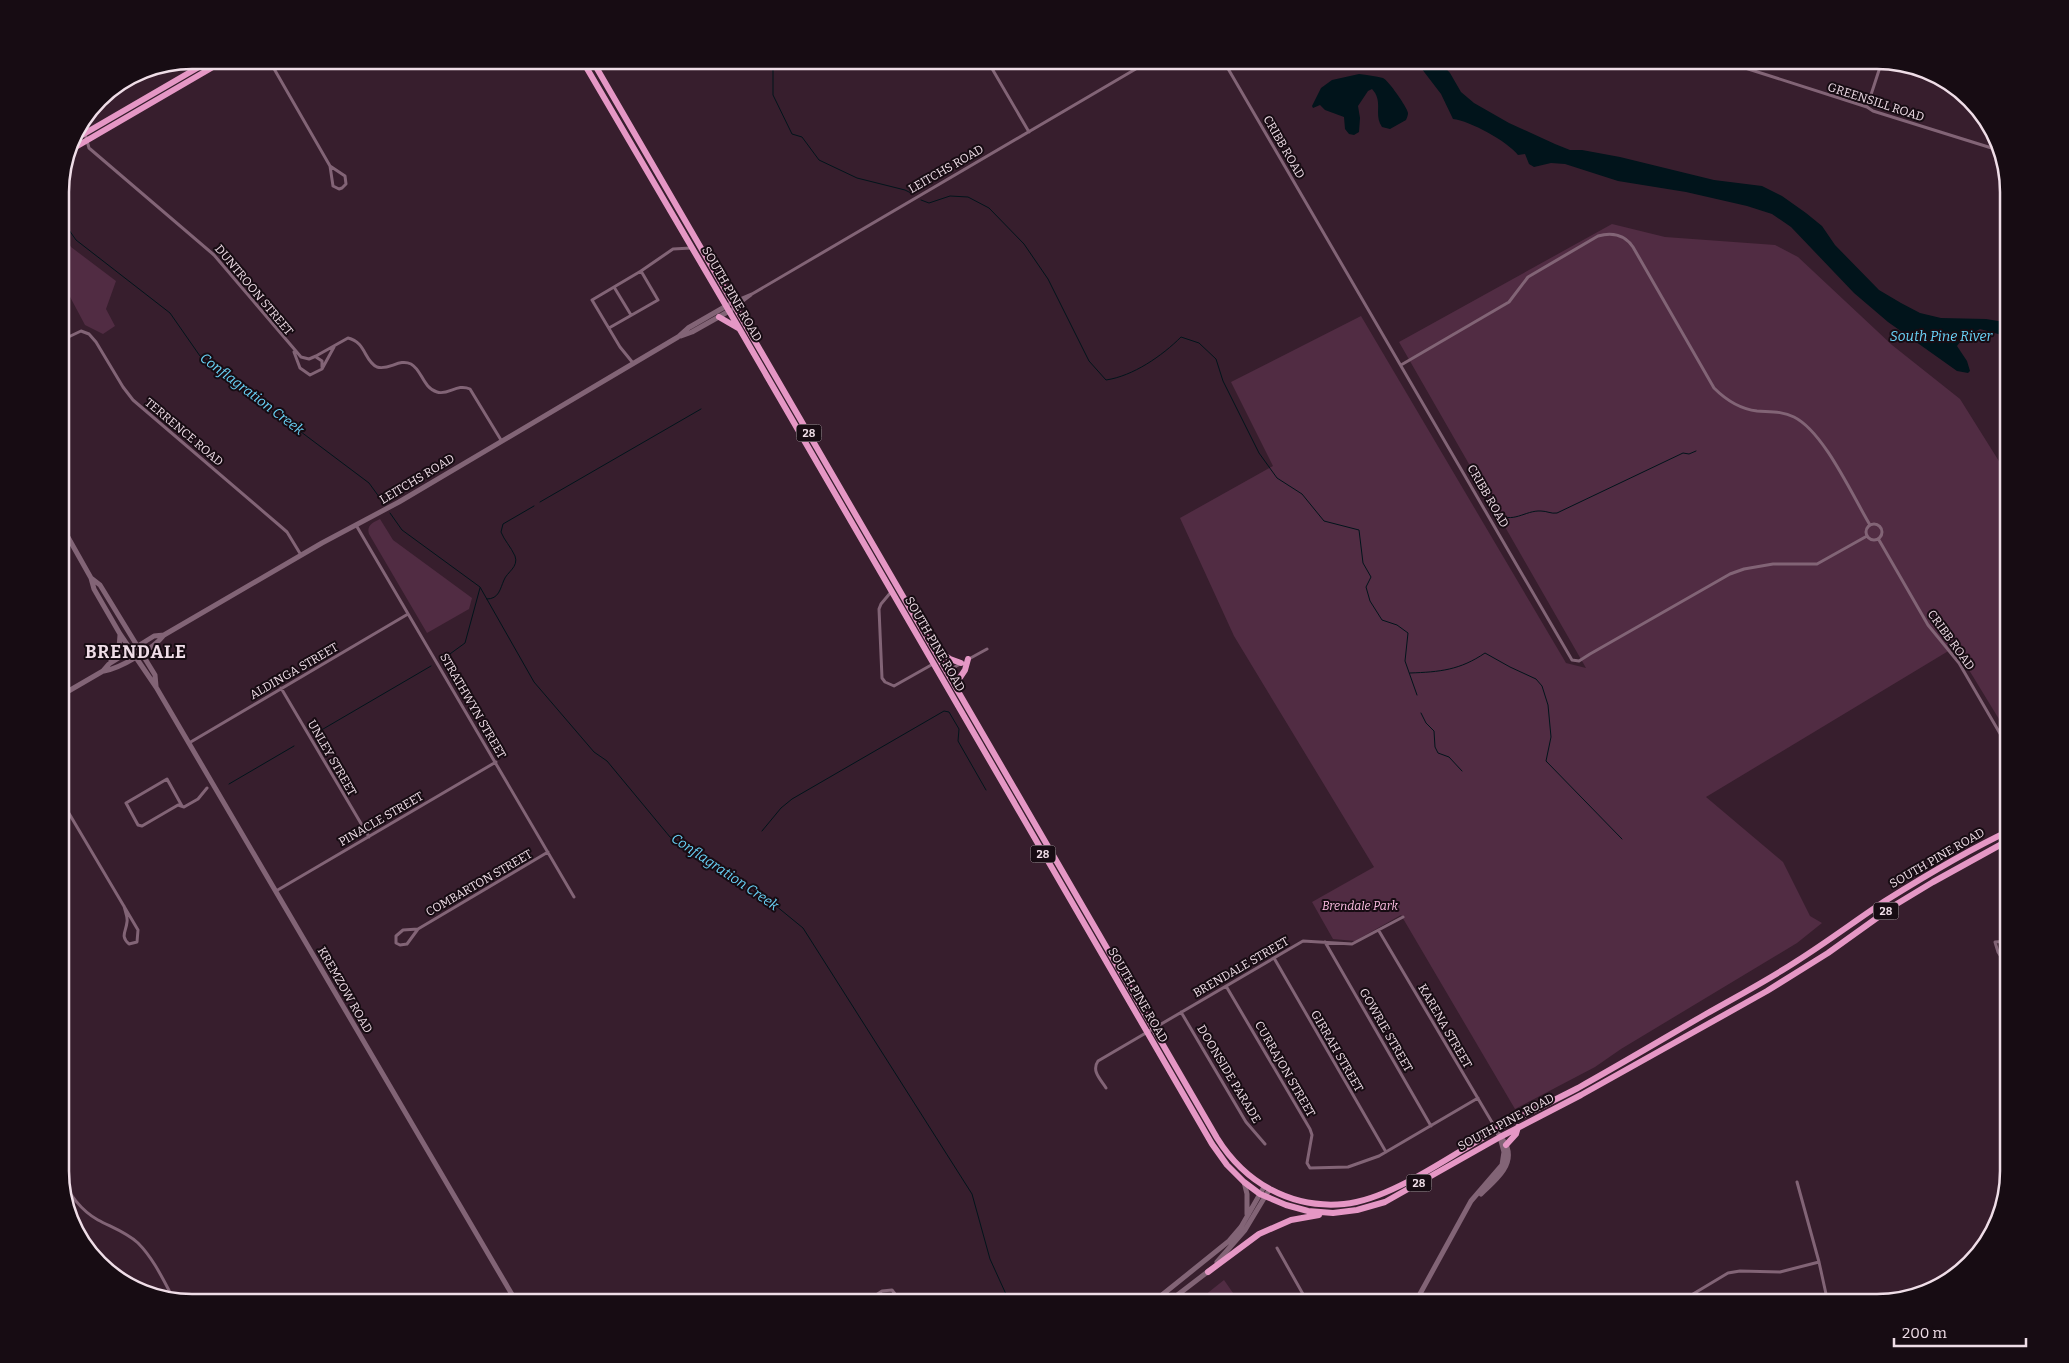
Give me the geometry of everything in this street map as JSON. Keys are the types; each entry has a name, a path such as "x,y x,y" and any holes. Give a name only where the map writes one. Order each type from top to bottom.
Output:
{"highway":[{"path":"83,134 196,69"},
{"path":"77,147 210,69"},
{"name":"SOUTH PINE ROAD","path":"587,69 940,676 1150,1030 1224,1149 1246,1174 1266,1188 1286,1197 1314,1204 1338,1205 1362,1201 1386,1193 1496,1130 1577,1088 1763,982 1804,957 1891,898 1970,851 2000,836"},
{"name":"SOUTH PINE ROAD","path":"597,69 934,648 1150,1030 1212,1144 1227,1165 1244,1182 1262,1195 1293,1208 1333,1213 1357,1210 1392,1198 1774,987 1895,905 1932,882 2000,845"},
{"path":"719,316 739,328"},
{"path":"792,420 799,416"},
{"path":"835,494 842,490"},
{"path":"934,648 950,659 961,663"},
{"path":"955,685 965,670 968,659"},
{"path":"1506,1145 1516,1134 1518,1127"},
{"path":"1208,1272 1250,1240 1270,1228 1291,1220 1333,1213"}],"street":[{"path":"274,69 330,166 333,186 339,189 342,188 346,184 345,176 330,166"},
{"path":"992,69 1029,132"},
{"name":"LEITCHS ROAD","path":"69,691 103,671 113,669 135,657 158,643 164,635 301,555 399,502 678,336 688,328 734,305 1136,69"},
{"name":"CRIBB ROAD","path":"1228,69 1572,660 1581,660 1734,573 1778,563 1817,564 1867,536"},
{"name":"GREENSILL ROAD","path":"1748,69 1993,148"},
{"path":"1867,107 1879,69"},
{"path":"86,132 87,141"},
{"name":"DUNTROON STREET","path":"87,141 89,148 214,255 300,357 309,359 316,356"},
{"path":"1401,365 1509,302 1531,275 1598,236 1611,234 1619,236 1628,241 1633,247 1714,388 1739,406 1752,410 1786,414 1811,429 1822,442 1870,525"},
{"path":"633,363 620,347 592,300 641,271 673,249 692,248"},
{"path":"609,328 658,300 641,271"},
{"path":"614,287 631,315"},
{"name":"LEITCHS ROAD","path":"678,336 692,332 719,316 727,308"},
{"name":"TERRENCE ROAD","path":"69,337 81,331 93,338 129,396 283,528 301,555"},
{"path":"322,369 322,361 316,356 348,338 355,339 360,343 373,364 383,368 406,362 413,365 426,385 435,392 441,393 461,387 470,389 501,440"},
{"path":"294,350 300,368 304,373 310,375 322,369 330,352 336,345"},
{"name":"STRATHWYN STREET","path":"356,525 574,897"},
{"path":"1870,525 1879,525 1882,530 1879,540 1873,541 1867,536 1867,529 1870,525"},
{"name":"KREMZOW ROAD","path":"69,539 91,578 94,589 120,634 156,687 512,1294"},
{"name":"CRIBB ROAD","path":"1879,540 1928,625 1955,657 2000,734"},
{"name":"KREMZOW ROAD","path":"91,578 100,585 155,675 156,687"},
{"path":"891,592 879,609 882,678 885,682 894,686 933,664"},
{"name":"ALDINGA STREET","path":"189,743 408,614"},
{"path":"109,664 119,648 120,634"},
{"name":"LEITCHS ROAD","path":"103,671 109,664 154,636 164,635"},
{"path":"940,676 986,649"},
{"name":"UNLEY STREET","path":"281,688 369,837"},
{"name":"PINACLE STREET","path":"276,891 496,762"},
{"path":"182,806 166,779 126,803 138,825 142,826 178,804 182,806 184,807 198,799 207,788"},
{"path":"69,813 124,906 138,930 137,942 133,944 129,944 124,940 123,935 127,923 124,906"},
{"name":"COMBARTON STREET","path":"418,929 407,944 400,945 396,942 396,936 400,932 418,929 548,852"},
{"name":"BRENDALE STREET","path":"1106,1088 1096,1071 1096,1063 1302,941 1352,944 1403,917"},
{"name":"KARENA STREET","path":"1379,931 1496,1130"},
{"name":"GOWRIE STREET","path":"1325,942 1431,1126"},
{"path":"2000,942 1996,942 2000,955"},
{"name":"GIRRAH STREET","path":"1274,958 1386,1152"},
{"name":"CURRAJON STREET","path":"1226,986 1310,1129 1312,1135 1308,1166 1314,1169 1348,1167 1386,1152"},
{"name":"DOONSIDE PARADE","path":"1181,1012 1246,1122 1265,1144"},
{"path":"1386,1152 1478,1098"},
{"path":"1464,1214 1505,1168 1508,1158 1506,1145 1496,1130"},
{"path":"1420,1294 1471,1201 1502,1165 1504,1152 1500,1137"},
{"path":"1244,1182 1247,1194 1247,1217"},
{"path":"1797,1182 1820,1262 1826,1294"},
{"path":"1179,1294 1208,1272 1241,1236 1266,1188"},
{"path":"71,1194 87,1212 137,1242 148,1255 169,1292"},
{"path":"1164,1294 1219,1251 1241,1227 1262,1195"},
{"path":"1277,1248 1303,1294"},
{"path":"1693,1294 1728,1273 1740,1271 1780,1272 1820,1262"},
{"path":"878,1294 886,1289 892,1290 895,1294"}],"green space":[{"name":"Brendale Park","path":"1612,224 1665,237 1775,245 1798,257 1892,345 1960,399 2000,463 2000,721 1955,647 1706,797 1783,862 1810,916 1822,923 1797,943 1621,1049 1595,1067 1515,1109 1401,915 1355,941 1333,939 1312,902 1374,867 1234,636 1180,518 1273,466 1231,382 1361,316 1566,663 1586,668 1399,342"},
{"path":"69,244 116,281 106,309 115,326 103,334 85,325 69,295"},
{"path":"380,519 393,540 472,598 469,609 427,633 369,534 370,526"},
{"path":"1224,1280 1234,1294 1206,1294"}],"water":[{"name":"South Pine River","path":"1422,69 1446,69 1461,92 1474,103 1509,123 1570,150 1582,150 1620,157 1714,180 1762,186 1782,196 1822,226 1835,245 1879,290 1920,313 1941,318 1986,319 2000,321 2000,335 1980,329 1963,338 1957,346 1967,361 1970,371 1968,373 1957,371 1888,322 1854,293 1791,227 1772,214 1747,206 1686,192 1618,181 1565,164 1551,163 1534,167 1529,164 1525,154 1518,155 1488,132 1453,119 1441,94"},
{"path":"1359,74 1383,78 1397,94 1407,110 1406,120 1390,129 1382,127 1378,117 1376,94 1372,89 1368,91 1358,106 1360,118 1359,132 1354,135 1349,134 1345,129 1344,117 1325,110 1320,105 1313,108 1312,106 1321,88 1332,80"}],"waterway":[{"path":"773,69 773,95 792,134 802,137 819,160 857,178 905,190 913,194"},
{"path":"921,200 929,203 950,196 968,197 989,208 1024,244 1048,279 1089,361 1106,380 1137,370 1165,351 1181,337 1199,343 1216,359 1223,381 1259,453 1277,478 1302,494 1324,521 1359,530 1363,563 1371,577 1366,587 1370,601 1382,620 1397,625 1408,633 1405,661 1417,695"},
{"name":"Conflagration Creek","path":"69,230 76,240 170,313 200,356 369,483 385,505"},
{"path":"540,502 701,409"},
{"path":"1497,513 1508,518 1535,511 1557,513 1683,453 1689,454 1696,451"},
{"path":"487,599 497,595 505,577 512,569 516,560 501,532 503,524 534,506"},
{"name":"Conflagration Creek","path":"390,513 402,530 480,587 534,682 594,752 607,761 670,837 738,878 803,928 972,1194 990,1259 1006,1294"},
{"path":"443,659 465,643 480,588"},
{"path":"1410,673 1431,672 1458,667 1485,653 1536,679 1542,686 1548,705 1551,737 1546,761 1622,839"},
{"path":"318,732 431,666"},
{"path":"762,831 781,808 792,799 944,711 949,712 959,729 958,741 986,790"},
{"path":"1421,713 1426,723 1434,731 1435,747 1438,753 1449,757 1462,771"},
{"path":"229,784 294,746"}],"district":[{"name":"BRENDALE","path":"136,652"}]}
